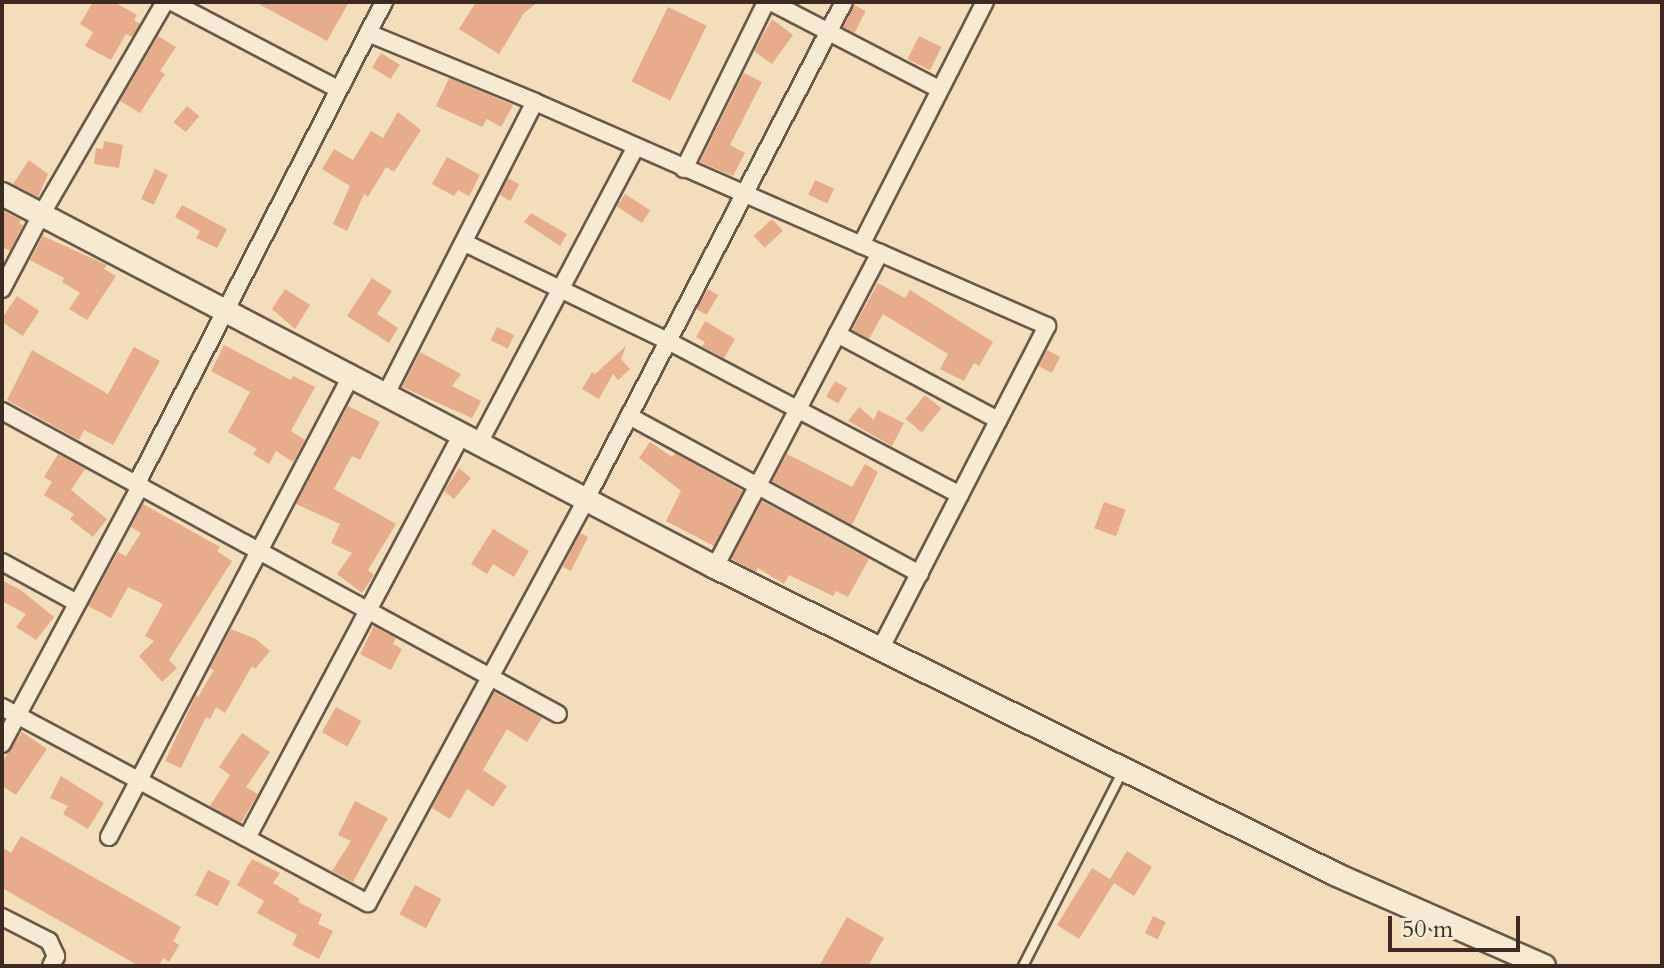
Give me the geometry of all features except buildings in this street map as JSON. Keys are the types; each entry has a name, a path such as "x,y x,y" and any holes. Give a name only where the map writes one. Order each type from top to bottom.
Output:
{"main road":[{"path":"2,194 715,567 1337,875 1544,966"}],"street":[{"path":"2,289 41,215 165,2"},
{"path":"172,2 338,89"},
{"path":"2,744 10,712 77,603 223,311 384,2"},
{"path":"684,169 769,2 939,89"},
{"path":"10,712 368,903 585,501 844,2"},
{"path":"861,245 985,2"},
{"path":"368,33 535,102 1047,326 881,648"},
{"path":"385,396 535,102"},
{"path":"247,838 370,610 561,289 636,147"},
{"path":"465,243 668,341 960,495"},
{"path":"715,567 880,253"},
{"path":"837,334 998,420"},
{"path":"109,837 350,378"},
{"path":"2,411 558,714"},
{"path":"629,416 920,574"},
{"path":"2,562 77,603"},
{"path":"2,917 49,941 56,956 51,966"}],"lane":[{"path":"1023,966 1124,769"}]}
